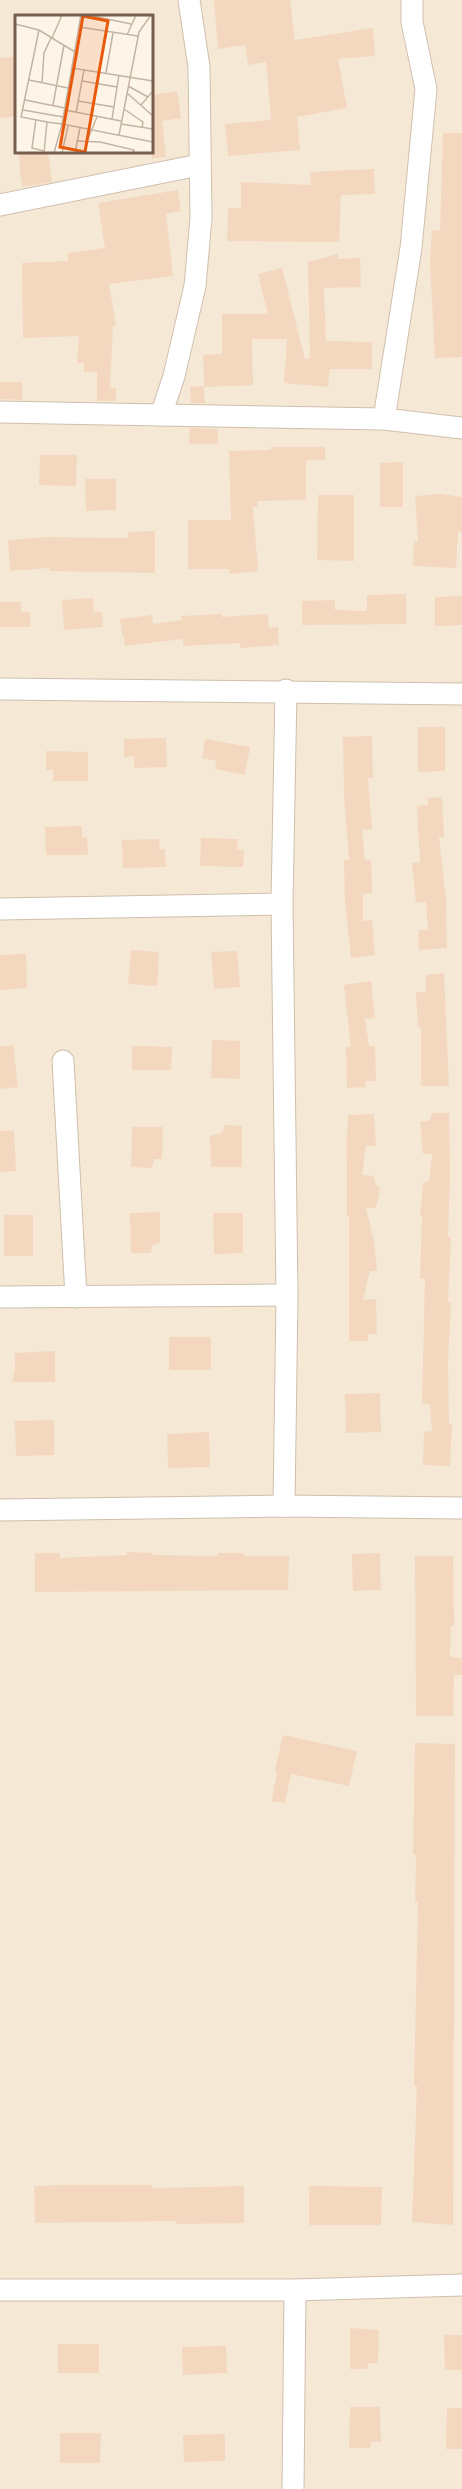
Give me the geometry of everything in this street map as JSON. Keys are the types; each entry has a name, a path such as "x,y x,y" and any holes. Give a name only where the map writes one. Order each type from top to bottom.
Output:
{"street":[{"path":"161,416 174,376 195,286 201,218 199,66 189,0"},
{"path":"384,419 411,248 426,89 412,22 412,0"},
{"path":"0,205 199,165"},
{"path":"0,412 384,419 462,428"},
{"path":"0,689 110,692 286,690 462,694"},
{"path":"284,1506 287,1294 282,904 286,690"},
{"path":"0,909 282,904"},
{"path":"63,1060 76,1297"},
{"path":"0,1297 287,1294"},
{"path":"0,1510 284,1506 462,1508"},
{"path":"0,2290 295,2290 462,2285"},
{"path":"293,2489 295,2290"}],"shaded area":[{"path":"0,0 462,0 462,2489 0,2489"}],"building":[{"path":"214,0 290,0 295,40 373,28 375,56 338,59 347,108 297,117 300,150 228,156 225,124 271,120 266,62 248,65 245,45 218,49"},
{"path":"15,56 15,116 0,118 0,58"},
{"path":"177,91 181,118 162,121 166,157 152,159 154,112 153,95"},
{"path":"443,133 462,133 462,357 435,358 430,262 432,230 440,231"},
{"path":"19,153 48,153 52,182 23,187"},
{"path":"374,169 375,194 341,195 339,242 227,241 228,208 241,208 241,182 311,185 310,172"},
{"path":"178,190 181,211 166,214 173,276 109,284 116,326 113,326 110,388 116,388 116,401 97,401 97,372 84,372 84,363 77,363 79,336 23,338 22,263 68,261 67,253 105,248 98,203"},
{"path":"338,254 338,259 360,258 361,287 324,288 326,341 372,342 372,369 330,369 328,387 284,383 287,339 252,339 253,385 204,387 203,355 222,354 222,314 268,314 258,274 282,268 305,359 310,358 308,262"},
{"path":"0,382 22,382 22,400 0,399"},
{"path":"204,386 205,403 191,403 190,387"},
{"path":"190,428 218,429 218,444 189,444"},
{"path":"271,447 325,447 325,460 306,460 306,500 257,501 257,507 253,507 258,571 230,574 229,569 188,569 188,520 231,520 229,451 271,450"},
{"path":"40,455 77,455 76,486 39,485"},
{"path":"403,462 403,507 380,507 380,463"},
{"path":"85,479 116,479 116,510 86,511"},
{"path":"441,494 462,497 462,532 458,531 456,568 413,566 414,541 418,541 415,496"},
{"path":"318,495 354,495 354,561 317,560"},
{"path":"155,531 155,573 49,571 49,568 10,571 8,540 46,537 128,538 128,532"},
{"path":"406,594 406,624 302,625 302,601 335,600 335,610 367,611 367,595"},
{"path":"462,596 462,625 435,626 435,597"},
{"path":"93,598 94,612 102,612 103,627 64,630 62,600"},
{"path":"0,602 21,602 21,612 30,612 30,627 0,627"},
{"path":"222,614 222,617 268,614 269,628 278,627 279,645 240,648 240,643 183,646 183,639 125,646 120,619 152,615 153,624 182,620 181,616"},
{"path":"418,727 445,727 445,771 418,772"},
{"path":"372,736 373,778 368,778 372,829 362,830 365,860 371,860 372,893 363,894 363,921 372,920 375,955 351,958 345,902 344,860 349,860 344,795 343,737"},
{"path":"166,738 167,767 134,768 134,756 124,757 124,739"},
{"path":"205,739 250,747 245,775 215,769 216,761 202,758"},
{"path":"46,751 88,752 88,781 53,781 54,770 46,770"},
{"path":"442,797 444,837 439,837 446,900 447,948 419,950 418,930 428,930 426,902 416,903 412,863 420,862 417,806 428,805 427,798"},
{"path":"82,826 82,838 87,837 88,855 46,855 45,827"},
{"path":"201,838 238,839 237,850 244,850 243,867 200,866"},
{"path":"159,839 160,849 165,849 166,867 123,868 122,840"},
{"path":"131,950 159,952 157,986 128,984"},
{"path":"237,951 240,987 214,989 211,952"},
{"path":"26,954 27,988 0,990 0,955"},
{"path":"444,973 449,1086 421,1086 421,1028 418,1028 416,992 426,992 426,975"},
{"path":"371,981 375,1018 365,1019 369,1046 375,1046 376,1081 365,1081 366,1087 347,1088 346,1047 351,1047 344,985"},
{"path":"212,1040 240,1041 240,1079 211,1078"},
{"path":"13,1045 18,1087 0,1089 0,1047"},
{"path":"132,1046 172,1047 171,1070 132,1070"},
{"path":"432,1113 449,1113 448,1237 451,1237 448,1301 451,1302 448,1362 449,1424 452,1424 450,1466 423,1465 424,1432 432,1431 430,1404 422,1404 425,1279 420,1279 422,1216 420,1216 423,1183 429,1181 432,1154 423,1154 420,1122 430,1120"},
{"path":"374,1114 376,1146 366,1146 362,1175 374,1176 376,1185 380,1188 376,1208 366,1208 374,1241 377,1271 370,1271 363,1300 376,1299 377,1334 368,1334 368,1341 349,1341 349,1216 347,1216 346,1154 348,1115"},
{"path":"225,1125 242,1126 242,1167 211,1167 210,1136 222,1133"},
{"path":"132,1127 163,1127 162,1159 154,1159 152,1168 131,1167"},
{"path":"14,1130 16,1171 0,1172 0,1131"},
{"path":"160,1212 160,1242 152,1246 151,1253 131,1253 130,1213"},
{"path":"213,1213 243,1213 243,1253 214,1254"},
{"path":"4,1215 33,1215 33,1256 4,1256"},
{"path":"169,1337 211,1337 211,1370 169,1370"},
{"path":"55,1351 55,1382 12,1382 15,1353"},
{"path":"380,1393 381,1432 346,1433 345,1394"},
{"path":"54,1420 54,1455 16,1456 15,1421"},
{"path":"209,1432 210,1467 168,1468 167,1434"},
{"path":"127,1552 153,1553 153,1555 218,1556 218,1553 244,1553 244,1556 289,1556 288,1590 35,1592 35,1553 60,1553 60,1558 127,1555"},
{"path":"380,1553 381,1590 353,1591 352,1554"},
{"path":"415,1556 453,1556 454,1626 451,1626 450,1657 462,1658 462,1675 454,1675 453,1716 416,1716"},
{"path":"283,1735 357,1751 349,1786 291,1774 285,1803 272,1801 277,1771 275,1770"},
{"path":"415,1743 455,1744 453,2225 412,2222 417,2086 414,2086 418,1902 415,1902 416,1855 413,1855"},
{"path":"152,2185 152,2188 244,2186 244,2223 176,2224 176,2221 35,2223 34,2186"},
{"path":"309,2186 382,2187 381,2225 309,2225"},
{"path":"350,2328 379,2330 378,2363 369,2363 367,2369 350,2369"},
{"path":"444,2335 462,2335 462,2370 445,2370"},
{"path":"58,2344 99,2344 99,2373 58,2373"},
{"path":"226,2346 227,2373 183,2375 182,2347"},
{"path":"350,2407 380,2407 381,2442 372,2441 370,2448 349,2448"},
{"path":"447,2408 462,2408 462,2449 446,2449"},
{"path":"60,2433 101,2433 100,2463 60,2463"},
{"path":"225,2434 225,2461 184,2462 183,2435"}]}
